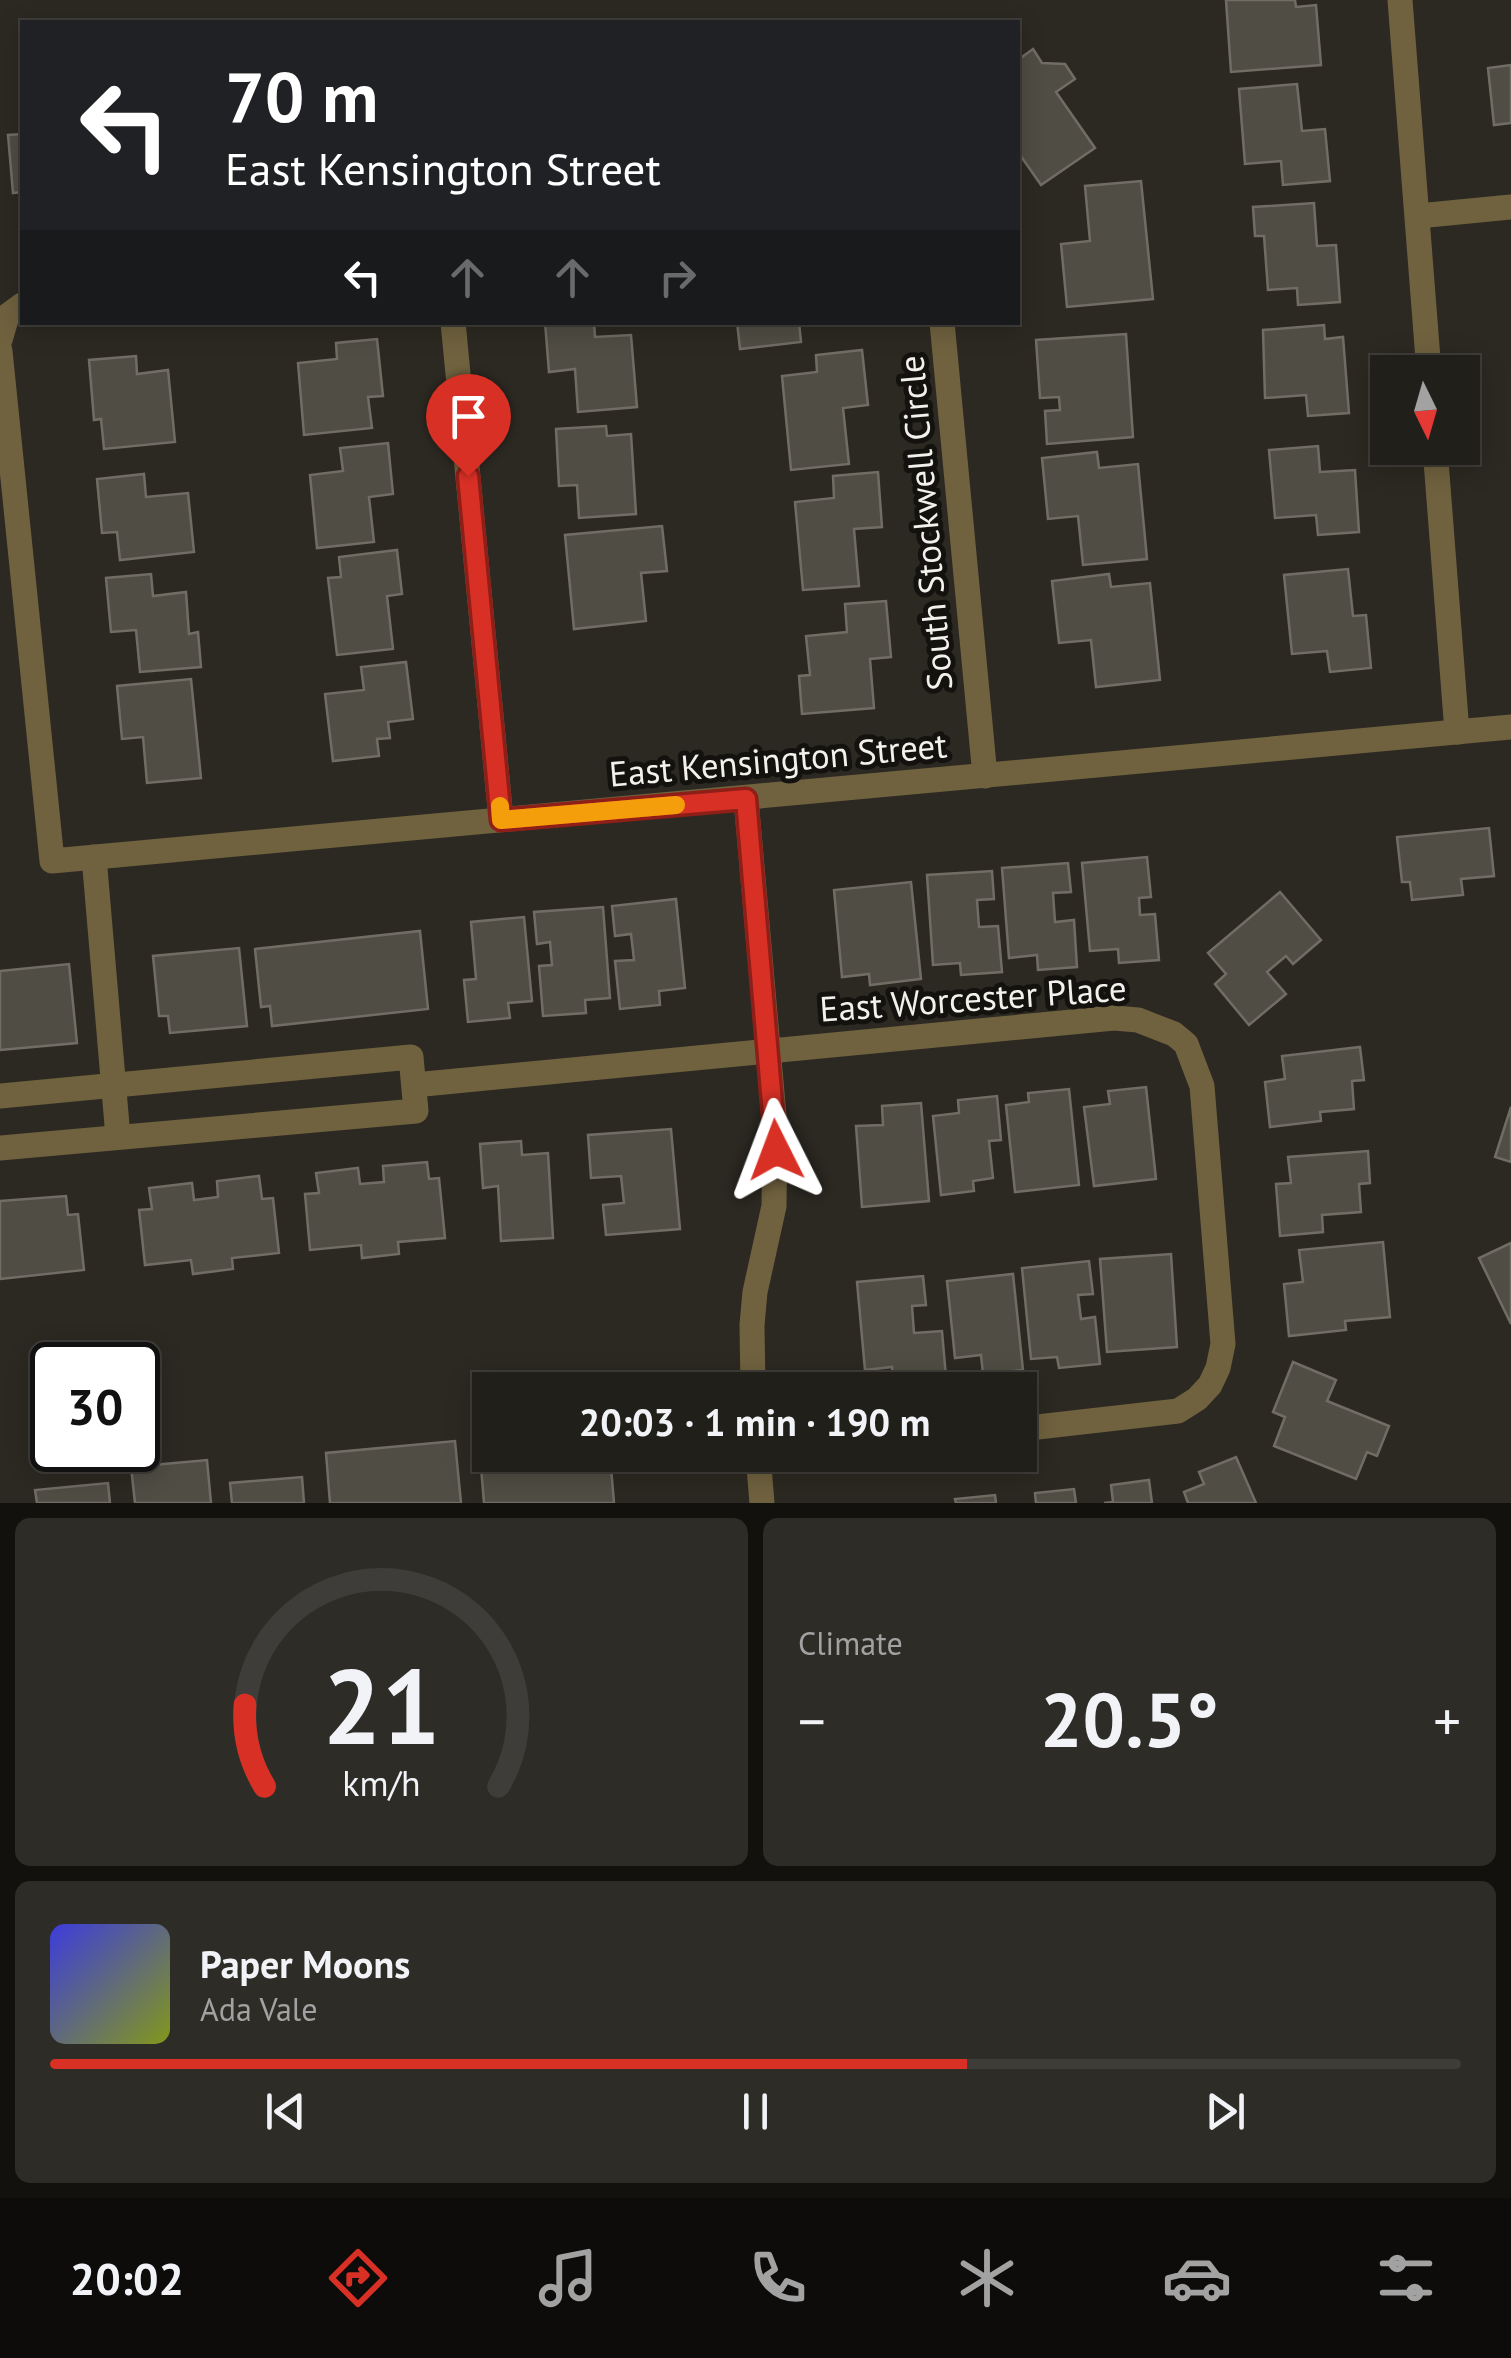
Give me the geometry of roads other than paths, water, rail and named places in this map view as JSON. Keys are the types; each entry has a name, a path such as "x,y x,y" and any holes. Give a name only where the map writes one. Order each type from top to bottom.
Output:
{"street":[{"path":"1400,0 1429,355"},
{"path":"1418,216 1511,207"},
{"path":"0,340 7,316 20,306"},
{"path":"453,325 501,820"},
{"name":"South Stockwell Circle","path":"942,325 985,776"},
{"name":"East Kensington Street","path":"0,351 52,862 1511,728"},
{"path":"1436,465 1457,732"},
{"path":"746,799 776,1172 774,1206 755,1292 753,1372"},
{"path":"94,857 118,1137"},
{"name":"East Worcester Place","path":"414,1085 1114,1018 1158,1026 1186,1044 1202,1086 1223,1318 1218,1368 1197,1400 1178,1411 1037,1427"},
{"path":"0,1096 411,1057 416,1110 0,1148"},
{"path":"759,1472 762,1503"}]}
